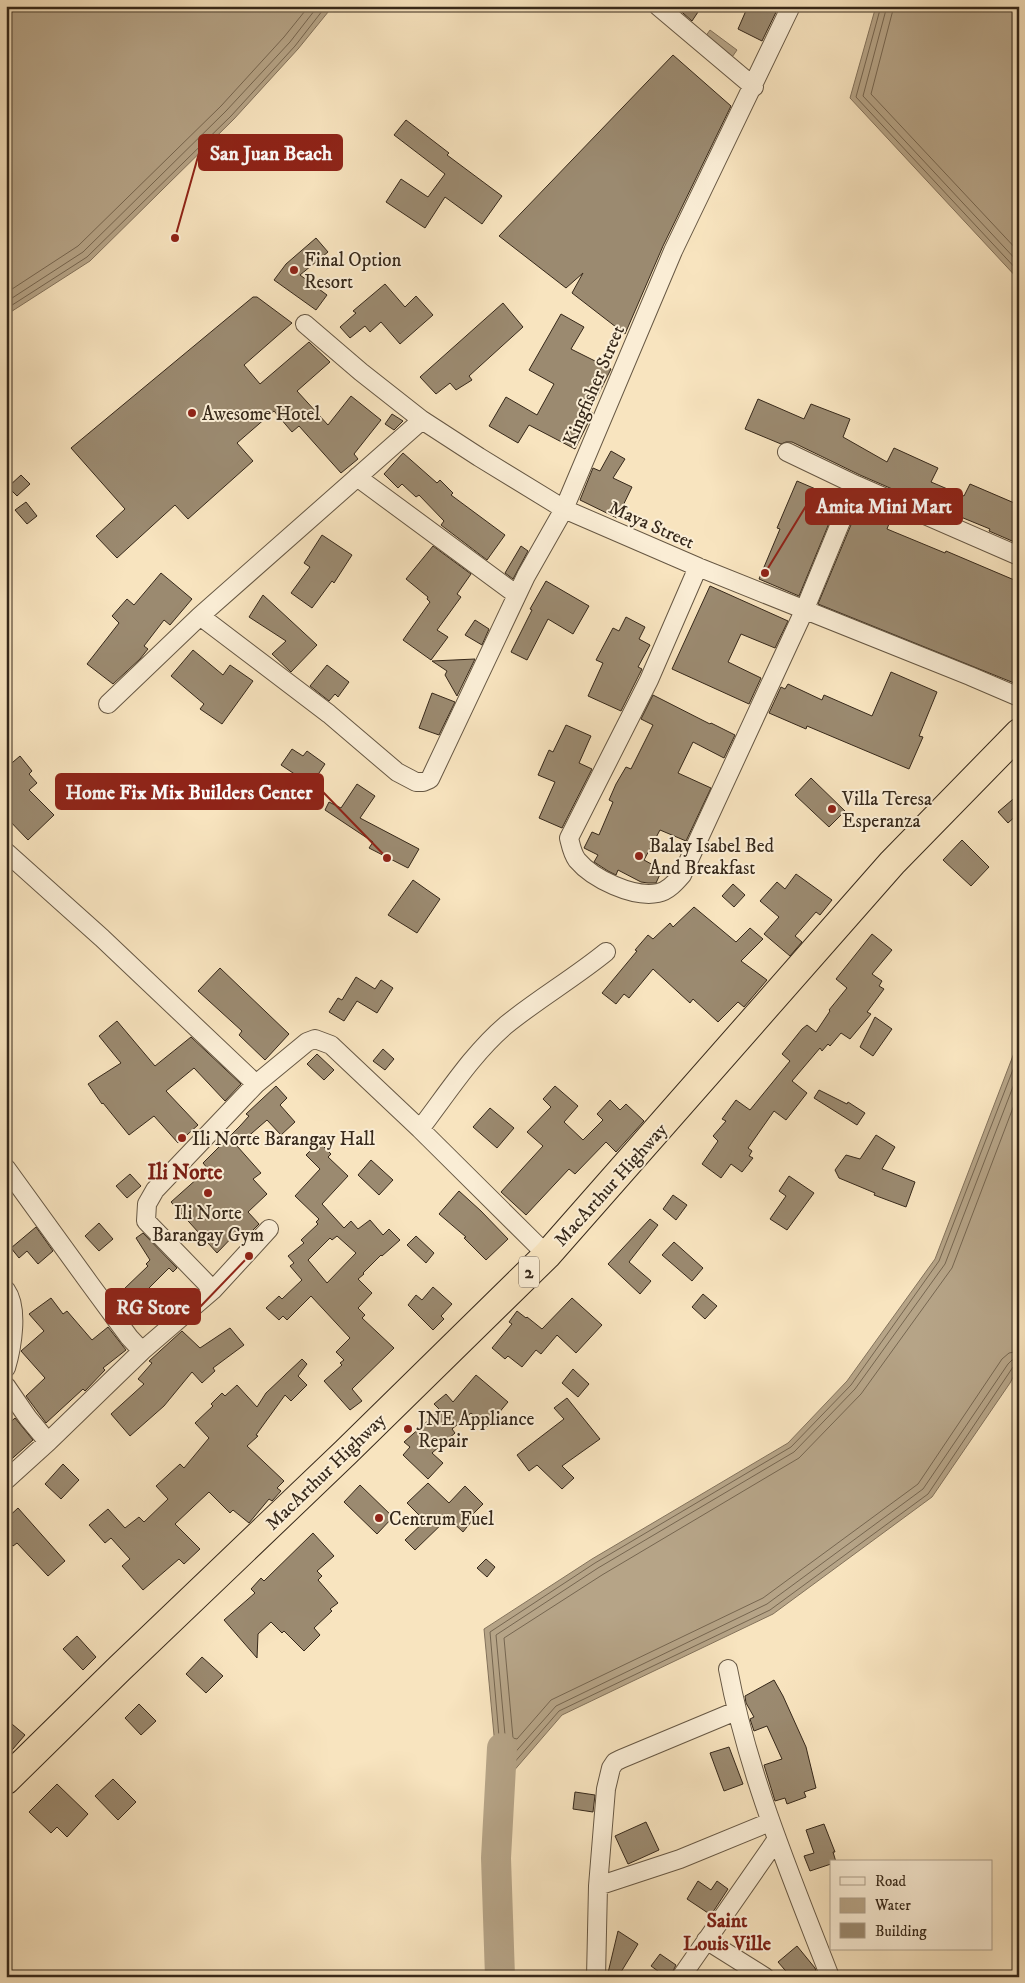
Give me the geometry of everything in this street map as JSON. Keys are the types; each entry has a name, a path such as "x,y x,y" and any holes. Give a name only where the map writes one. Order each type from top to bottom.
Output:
{"highway":[{"name":"MacArthur Highway","path":"6,1780 547,1255 892,863 1019,733"}],"street":[{"path":"658,6 754,87"},
{"name":"Kingfisher Street","path":"200,616 329,714 397,772 416,782 430,779 517,595 564,509 673,251 754,87 791,6"},
{"name":"Maya Street","path":"305,324 361,372 422,420 564,509 698,567 970,676 1019,698"},
{"path":"108,704 200,616 422,420"},
{"path":"788,452 856,485 1019,556"},
{"path":"357,477 517,595"},
{"path":"698,567 649,680 569,838 576,858 584,866 597,877 628,890 659,893 674,884 682,874 804,611 856,485"},
{"path":"6,852 102,938 256,1084"},
{"path":"420,1129 474,1058 505,1026 546,994 581,972 606,952"},
{"path":"213,1290 146,1221 147,1204 155,1190 256,1084 307,1042 315,1039 331,1045 420,1129 547,1255"},
{"path":"6,1168 129,1337 142,1350"},
{"path":"6,1480 48,1442 142,1350 213,1290 269,1229"},
{"path":"6,1290 9,1294 14,1313 6,1368"},
{"path":"6,1386 28,1418 48,1442"},
{"path":"728,1669 736,1711 774,1830 830,1977"},
{"path":"596,1977 598,1886 609,1773 615,1762 736,1711"},
{"path":"598,1886 774,1830"},
{"path":"681,1977 774,1830"},
{"path":"706,1940 765,1977"}],"water":[{"path":"6,6 333,6 298,49 234,119 90,261 6,315"},
{"path":"876,6 1019,6 1019,280 850,98"},
{"path":"710,30 737,50 730,60 703,40"},
{"path":"1019,1040 1019,1366 1010,1383 932,1497 773,1614 562,1715 499,1788 484,1629 592,1559 788,1443 847,1381 935,1259"}],"building":[{"path":"675,6 702,6 692,21"},
{"path":"748,6 779,6 762,41 738,29"},
{"path":"673,55 731,106 663,246 625,334 572,293 583,273 566,288 499,236"},
{"path":"406,120 449,153 447,155 502,196 482,224 445,197 425,228 386,202 401,179 428,197 445,174 394,135"},
{"name":"Final Option Resort","path":"316,238 328,252 300,275 327,295 316,310 274,280 286,264"},
{"path":"385,284 405,307 416,296 433,315 400,344 381,322 370,332 365,326 350,338 340,327 356,313 353,311"},
{"name":"Awesome Hotel","path":"253,297 257,297 292,323 244,365 260,384 309,342 330,362 297,391 328,425 351,396 381,420 354,454 358,459 341,473 299,426 292,432 274,411 237,443 253,461 188,519 175,505 117,558 96,536 125,509 71,448"},
{"path":"503,303 523,327 469,376 472,380 456,390 450,383 436,394 420,377"},
{"path":"561,314 584,327 571,349 611,369 590,411 593,413 575,449 529,425 518,443 489,426 506,397 537,415 554,384 529,370"},
{"path":"758,399 804,419 811,404 850,419 843,437 887,462 894,448 938,468 931,482 964,496 970,484 1019,505 1019,544 989,531 990,529 860,475 792,442 781,444 745,429"},
{"path":"392,414 403,421 394,430 385,424"},
{"path":"611,451 625,459 613,478 632,487 617,518 580,500 593,468 600,471"},
{"path":"403,453 437,483 440,480 453,493 451,495 505,535 487,560 441,525 444,521 419,495 416,497 402,484 398,488 384,474"},
{"path":"21,475 30,484 17,496 8,487"},
{"path":"797,481 839,499 799,596 759,579 780,529 777,528"},
{"path":"26,502 37,516 27,524 15,510"},
{"path":"858,508 890,521 887,529 945,553 946,551 1019,582 1019,685 818,604"},
{"path":"322,535 352,555 334,583 332,581 312,608 291,593 310,567 304,563"},
{"path":"433,546 471,574 457,594 461,597 437,630 448,637 431,660 403,640 430,602 427,599 428,597 406,579"},
{"path":"521,546 528,551 513,579 505,573"},
{"path":"161,573 192,599 170,625 164,620 144,646 148,649 113,684 87,664 119,623 112,616 127,599 134,605"},
{"path":"546,581 589,606 573,634 548,619 527,660 511,652 532,610 530,609"},
{"path":"710,586 788,621 775,648 741,634 728,662 761,678 749,704 672,669"},
{"path":"263,595 317,645 291,672 272,654 286,641 249,617"},
{"path":"626,617 645,627 639,639 650,645 638,667 642,669 621,711 588,696 603,663 596,660 613,628 619,631"},
{"path":"475,620 489,629 482,645 465,635"},
{"path":"193,650 223,675 230,665 253,681 222,724 200,709 204,704 171,676"},
{"path":"475,659 457,696 445,675 447,671 432,661"},
{"path":"327,665 349,682 338,697 335,694 329,701 310,686"},
{"path":"891,672 937,692 919,736 923,737 909,769 807,726 806,729 769,713 781,687 785,689 788,684 822,700 824,695 872,716"},
{"path":"432,693 455,702 439,735 419,728"},
{"path":"653,695 735,735 724,758 693,742 678,773 711,788 686,841 660,830 644,860 662,870 656,883 648,883 641,882 618,870 616,875 608,871 594,862 598,855 584,848 592,832 599,835 613,802 609,800 616,784 626,767 631,769 653,725 641,719"},
{"path":"566,725 591,736 579,763 592,769 562,828 539,818 555,782 538,775 549,750 553,752"},
{"path":"292,749 303,756 307,751 325,764 311,785 281,765"},
{"path":"20,756 32,771 29,774 37,783 29,790 54,815 28,840 6,817 6,768"},
{"path":"811,778 845,811 829,827 795,795"},
{"path":"357,784 375,796 360,818 419,849 408,868 369,848 373,842 325,810 329,802 341,808"},
{"path":"1019,794 1019,813 1008,823 998,812"},
{"path":"962,840 989,867 971,886 943,860"},
{"path":"796,874 832,900 820,915 816,912 795,936 802,942 790,956 764,934 779,917 760,901 777,882 785,889"},
{"path":"413,880 440,899 417,933 388,915"},
{"path":"733,884 745,895 734,907 722,896"},
{"path":"694,907 736,942 750,928 763,939 741,961 767,980 744,1007 738,1002 718,1022 693,999 690,1003 653,969 629,998 624,994 616,1004 602,993 648,935 653,939 670,923 673,927"},
{"path":"872,934 892,950 872,974 882,981 879,986 884,989 867,1012 871,1014 850,1039 841,1033 830,1046 828,1044 822,1051 820,1048 792,1081 807,1093 786,1120 774,1111 748,1148 752,1151 749,1156 753,1158 742,1172 731,1164 721,1178 702,1164 718,1141 713,1136 726,1121 722,1119 736,1100 750,1110 790,1061 782,1054 802,1029 807,1025 816,1032 829,1010 847,988 836,979"},
{"path":"220,968 289,1034 265,1060 239,1035 242,1031 198,991"},
{"path":"356,977 375,989 381,980 393,988 377,1013 357,1001 344,1021 329,1012 338,998 342,1000"},
{"path":"875,1017 892,1029 873,1056 860,1047"},
{"path":"117,1021 155,1066 191,1037 241,1084 225,1101 194,1068 166,1091 198,1125 178,1143 154,1116 129,1135 102,1104 88,1084 121,1063 99,1036"},
{"path":"383,1049 394,1059 385,1070 373,1061"},
{"path":"317,1054 334,1070 324,1080 307,1064"},
{"path":"276,1086 287,1098 280,1105 295,1122 281,1135 267,1120 237,1146 261,1173 253,1179 267,1194 248,1212 259,1224 246,1237 239,1230 217,1253 171,1202 208,1169 203,1163 249,1116 246,1114"},
{"path":"555,1086 578,1106 564,1122 583,1140 603,1120 597,1114 610,1100 620,1110 626,1104 644,1121 616,1152 606,1142 575,1174 569,1169 526,1215 501,1192 543,1146 527,1132 551,1107 543,1099"},
{"path":"819,1090 847,1104 848,1102 865,1113 857,1125 814,1098"},
{"path":"490,1108 514,1128 497,1148 473,1127"},
{"path":"876,1135 895,1147 882,1169 915,1182 906,1207 874,1195 875,1193 839,1178 835,1170 846,1155 860,1159"},
{"path":"319,1142 331,1154 328,1157 348,1176 322,1204 344,1228 351,1221 358,1229 370,1220 383,1235 389,1229 400,1240 381,1255 358,1279 372,1293 358,1308 365,1315 362,1318 394,1348 352,1389 362,1401 350,1410 324,1381 342,1365 340,1363 344,1360 336,1352 350,1338 311,1296 287,1320 283,1316 279,1320 266,1308 279,1296 282,1299 302,1280 290,1266 294,1263 288,1256 304,1243 301,1240 318,1224 316,1222 319,1219 295,1196 320,1169 306,1155","holes":["337,1236 356,1253 327,1283 308,1260 330,1238 332,1240"]},
{"path":"371,1160 393,1180 379,1195 358,1175"},
{"path":"130,1174 141,1186 127,1198 116,1186"},
{"path":"789,1176 814,1193 787,1230 770,1219 786,1196 779,1191"},
{"path":"459,1191 508,1239 486,1260 464,1238 466,1237 439,1214"},
{"path":"673,1195 687,1205 676,1220 663,1209"},
{"path":"650,1219 658,1225 629,1262 651,1281 640,1294 608,1264"},
{"path":"99,1223 113,1239 99,1251 85,1236"},
{"path":"36,1227 53,1251 38,1264 27,1251 19,1258 11,1248"},
{"path":"143,1233 177,1268 173,1272 169,1268 149,1288 163,1304 147,1317 124,1289 148,1266 146,1264 150,1260 136,1238"},
{"path":"416,1236 434,1253 426,1263 407,1245"},
{"path":"674,1242 703,1268 692,1281 662,1255"},
{"path":"433,1287 452,1304 441,1316 444,1319 433,1330 408,1305 416,1295 422,1300"},
{"path":"703,1294 717,1306 705,1319 692,1307"},
{"path":"51,1298 63,1314 67,1311 92,1340 108,1327 126,1350 103,1368 105,1370 85,1391 83,1389 46,1423 26,1396 45,1378 21,1351 44,1331 29,1314"},
{"path":"572,1298 602,1325 576,1353 557,1335 541,1354 536,1350 522,1367 508,1356 505,1359 492,1348 512,1324 509,1322 517,1311 542,1329"},
{"path":"230,1328 244,1345 213,1368 215,1371 202,1383 192,1372 164,1406 130,1436 111,1414 144,1384 138,1379 152,1363 149,1361 182,1331 200,1348"},
{"path":"302,1359 307,1364 298,1376 307,1385 291,1401 285,1395 256,1435 258,1436 247,1446 284,1481 277,1488 281,1491 272,1501 269,1499 249,1523 233,1510 230,1513 209,1492 175,1524 200,1549 184,1564 179,1559 143,1590 122,1566 130,1559 111,1538 105,1543 89,1525 108,1509 125,1528 139,1517 144,1522 168,1499 156,1486 180,1464 184,1468 209,1438 195,1423 213,1406 211,1404 222,1393 225,1396 237,1385 257,1407 266,1393"},
{"path":"573,1369 589,1384 578,1397 562,1383"},
{"path":"476,1375 508,1402 487,1427 471,1413 452,1429 455,1433 432,1453 443,1463 428,1479 403,1455 410,1447 404,1442 440,1410 434,1404 446,1394 453,1402"},
{"path":"567,1398 600,1439 562,1466 574,1478 562,1489 537,1465 529,1471 517,1455 564,1419 554,1408"},
{"path":"15,1418 33,1440 6,1464 6,1426"},
{"path":"63,1464 79,1480 61,1499 45,1484"},
{"path":"428,1483 449,1503 465,1486 483,1504 468,1519 471,1522 463,1532 448,1518 415,1550 405,1540 425,1521 407,1503"},
{"path":"360,1485 393,1517 377,1534 344,1502"},
{"path":"18,1508 65,1561 48,1576 17,1543 13,1546 6,1539 6,1519"},
{"path":"313,1533 334,1556 317,1571 322,1576 318,1580 338,1603 330,1609 332,1611 314,1628 320,1635 304,1651 284,1631 282,1633 271,1622 258,1634 257,1658 224,1620 255,1593 251,1589 261,1578 264,1581"},
{"path":"486,1559 495,1567 487,1577 477,1568"},
{"path":"77,1636 96,1657 83,1670 63,1649"},
{"path":"202,1657 223,1676 206,1693 186,1674"},
{"path":"774,1680 806,1747 816,1788 804,1792 806,1797 787,1804 785,1798 775,1801 764,1765 782,1759 767,1726 754,1731 750,1719 754,1717 746,1703 745,1696"},
{"path":"139,1704 156,1721 141,1735 125,1718"},
{"path":"6,1719 25,1735 6,1757"},
{"path":"729,1747 743,1784 724,1791 710,1753"},
{"path":"113,1779 136,1802 118,1820 95,1796"},
{"path":"57,1784 88,1814 67,1837 57,1827 51,1833 29,1812"},
{"path":"575,1792 595,1795 593,1812 573,1809"},
{"path":"646,1822 659,1850 628,1864 615,1836"},
{"path":"824,1824 835,1852 833,1852 835,1860 830,1860 830,1864 810,1871 804,1856 814,1853 806,1830"},
{"path":"698,1881 711,1890 717,1881 728,1889 711,1915 687,1899"},
{"path":"618,1931 638,1944 618,1977 607,1977"},
{"path":"797,1946 815,1968 818,1977 791,1977 778,1962"},
{"path":"660,1954 676,1965 670,1977 666,1977 651,1966"}],"waterway":[{"path":"500,1977 496,1858 502,1748"}],"place":[{"name":"San Juan Beach","path":"175,238"},
{"name":"Final Option Resort","path":"294,270"},
{"name":"Awesome Hotel","path":"192,413"},
{"name":"Amita Mini Mart","path":"765,573"},
{"name":"Villa Teresa Esperanza","path":"832,809"},
{"name":"Balay Isabel Bed And Breakfast","path":"639,856"},
{"name":"Home Fix Mix Builders Center","path":"387,858"},
{"name":"Ili Norte Barangay Hall","path":"182,1138"},
{"name":"Ili Norte Barangay Gym","path":"208,1193"},
{"name":"RG Store","path":"249,1256"},
{"name":"JNE Appliance Repair","path":"408,1429"},
{"name":"Centrum Fuel","path":"379,1518"}],"district":[{"name":"Ili Norte","path":"185,1172"},
{"name":"Saint Louis Ville","path":"727,1932"}]}
